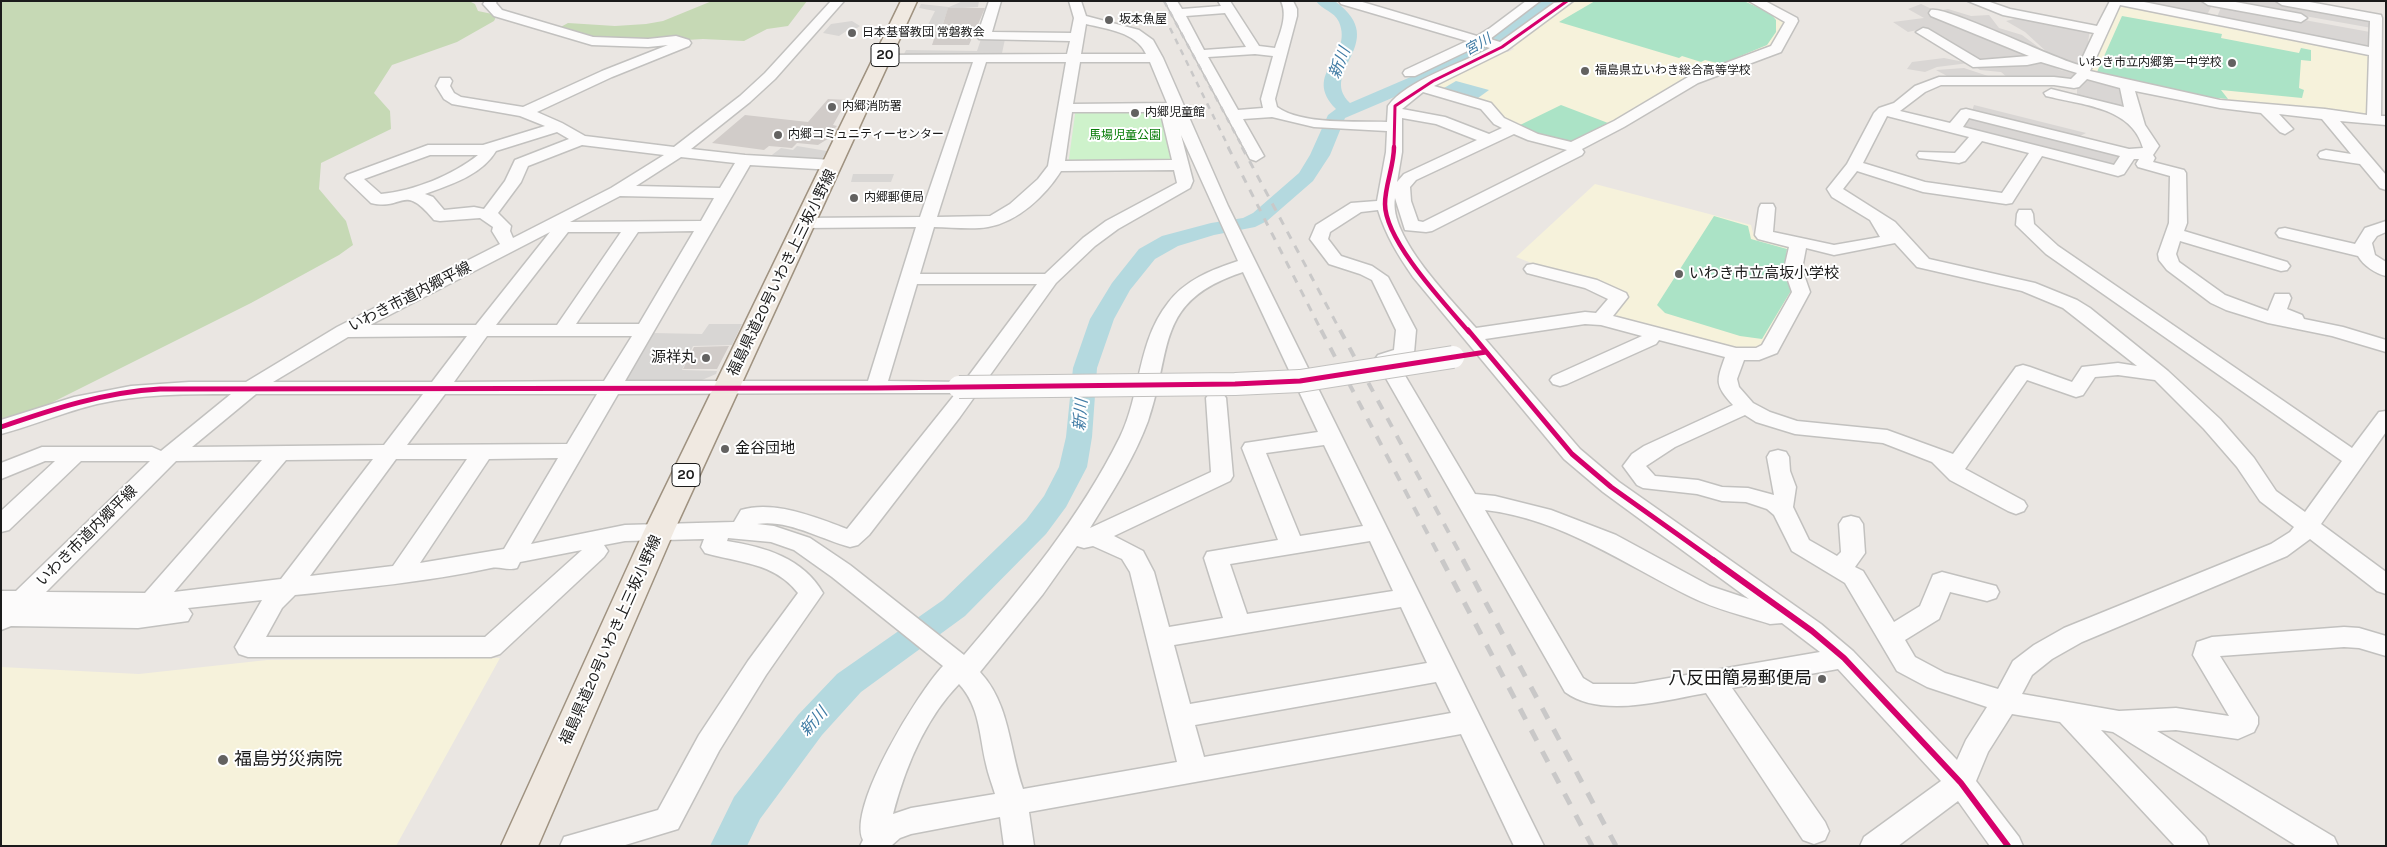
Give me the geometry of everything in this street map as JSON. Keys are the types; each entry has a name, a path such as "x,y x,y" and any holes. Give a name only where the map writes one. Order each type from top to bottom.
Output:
{"main road":[{"name":"福島県道20号いわき上三坂小野線","path":"519,846 659,532 909,1"}],"street":[{"path":"491,1 489,4 498,13 592,40 648,43 676,40 684,44 607,74 554,100 524,112"},
{"name":"いわき市道内郷平線","path":"5,609 161,454 195,432 243,389 302,345 505,240 549,226 673,152 751,83 827,1"},
{"name":"いわき市道内郷平線","path":"243,389 344,331 617,191 673,152 770,76 838,1"},
{"path":"995,1 984,36 1078,37"},
{"path":"803,223 997,220 1006,216 1051,176 1056,166 1078,37 1080,18 1075,1"},
{"path":"1273,112 1268,106 1268,99 1291,16 1291,9 1287,1"},
{"path":"1345,1 1375,5 1499,46"},
{"path":"1534,1 1495,31 1457,52 1415,80 1395,106 1392,122 1394,152 1385,204 1393,231 1402,250 1572,454 1590,471 1786,613 1844,658 1961,783 2008,846"},
{"path":"1415,80 1499,46 1567,1"},
{"path":"1415,80 1486,106 1499,121 1533,137 1573,147 1619,124 1692,80 1776,49 1792,21 1755,1"},
{"path":"1974,1 2043,19 2101,31"},
{"path":"2078,82 2101,31 2118,1 2376,52"},
{"path":"2282,1 2376,18 2380,120 2220,104 2127,85 2078,82 1939,81 1930,83 1899,106 1884,111 1879,116 1854,165 1837,184 1835,191 1890,226 1923,262 2028,288 2070,304 2104,327 2161,375 2212,424 2246,463 2268,496 2386,585"},
{"path":"2207,19 2211,2 2318,21"},
{"path":"1255,50 1226,5 1175,7 1256,156"},
{"path":"2031,33 2054,7"},
{"path":"1935,13 1958,20 2044,57 2134,119"},
{"path":"575,846 668,820 709,743 757,668 810,593 803,581 788,568 773,560 742,551 713,547 749,515 772,515 791,518 850,539 861,530 953,412 1050,279 1089,242 1112,225 1184,185 1185,180 1171,107 1156,58 1148,43 1134,33 1080,18"},
{"path":"1923,32 1978,64 2027,61 2044,57"},
{"path":"1200,54 1255,50 1282,53"},
{"path":"883,58 1156,58"},
{"path":"876,388 926,221 981,58"},
{"path":"445,81 443,86 449,96 457,101 524,112 558,127 581,140 745,160 833,165"},
{"path":"1884,111 2118,171 2137,154 2150,150 2151,146 2140,132 2134,119 2127,85"},
{"path":"2168,94 2170,110"},
{"path":"1066,108 1171,107"},
{"path":"1171,107 1529,846"},
{"path":"2265,108 2285,129"},
{"path":"1233,115 1273,112 1313,121 1392,122 1440,120 1490,140"},
{"path":"1954,128 1966,112 2137,154 2147,158 2144,164 2178,172 2178,223 2167,254 2168,260 2218,299 2263,316 2336,331 2386,346"},
{"path":"2325,113 2386,185"},
{"path":"489,150 485,158 471,166 434,185 398,197 378,198 353,178 428,150 489,150 558,127"},
{"path":"1515,128 1410,177 1402,186 1403,201 1409,224 1421,229 1576,152 1573,147"},
{"path":"1925,156 1959,158 1978,136"},
{"path":"489,214 502,200 521,163 581,140"},
{"path":"1854,165 1923,187 2006,199 2038,151"},
{"path":"2326,155 2364,160"},
{"path":"508,563 745,160"},
{"path":"1056,166 1181,165"},
{"path":"1389,174 1410,177"},
{"path":"617,191 724,193"},
{"path":"411,192 427,201 440,216 476,212 489,214 502,226 505,240"},
{"path":"1385,204 1357,207 1322,229 1319,239 1330,256 1335,260 1366,270 1379,277 1406,330 1403,346 1404,353 1385,359 1574,685 1581,690 1593,694 1634,695 1844,658"},
{"path":"1767,208 1764,235 1798,244 1807,243 1839,249 1889,239 1876,216"},
{"path":"2025,214 2026,225 2052,250 2354,459"},
{"path":"596,551 491,647 248,647 281,594 392,452 481,331 549,226 705,226"},
{"path":"562,331 633,226"},
{"path":"2364,252 2363,243 2365,238 2371,232 2386,226"},
{"path":"2285,233 2364,252 2375,264 2386,271"},
{"path":"2175,234 2281,266"},
{"path":"1471,335 1585,318 1601,318 1736,354 1759,354 1770,349 1801,292 1793,269 1798,244"},
{"path":"876,842 878,808 900,755 940,686 1040,582 1064,550 1109,480 1133,434 1162,327 1173,308 1185,293 1197,284 1246,260"},
{"path":"1533,269 1592,284 1619,297 1601,318"},
{"path":"910,279 1050,279"},
{"path":"2070,304 2112,291"},
{"path":"2282,298 2277,312 2280,315 2327,326 2336,331"},
{"path":"344,331 644,330"},
{"path":"1560,380 1649,340 1656,332"},
{"path":"1,427 44,412 132,392 189,388 876,388 1235,384 1300,381 1486,352"},
{"path":"1736,354 1727,379 1730,388 1746,407 1763,417 1795,427 1887,437 1957,464 2023,371 2076,391 2089,371 2118,369 2161,375"},
{"path":"1064,550 1222,476 1216,398"},
{"path":"1746,407 1659,446 1636,461 1634,466 1645,480 1651,483 1698,486 1722,494 1748,495 1774,504 1781,509 1792,525 1800,545 1807,551 1841,568 1854,577 1906,664 1915,671 1936,680 2005,702 2119,722 2176,719 2238,728 2244,724 2244,717 2206,655 2206,649 2344,637 2359,638 2386,646"},
{"path":"1875,846 1961,783 1976,748 2005,702 2022,668 2042,652 2073,635 2279,550 2298,538 2354,459 2381,431"},
{"path":"1292,546 1253,448 1332,437"},
{"path":"400,574 483,451"},
{"path":"1,472 42,454 574,451"},
{"path":"150,602 280,452"},
{"path":"1,524 75,454"},
{"path":"1938,456 1958,475 2016,506"},
{"path":"1778,457 1777,466 1787,490 1781,509"},
{"path":"1467,501 1495,504 1562,523 1608,541 1701,592 1770,615 1786,613"},
{"path":"1841,568 1853,554 1851,524"},
{"path":"5,609 167,602 453,581 508,563 625,533 730,530 774,534 802,544 840,571 959,665 976,685 987,704 1000,764 1013,803 1019,846"},
{"path":"5,609 138,619 400,574 508,563 596,551 621,546 659,532"},
{"path":"1238,625 1216,558 1378,532"},
{"path":"1092,536 1135,557 1142,572 1193,770"},
{"path":"1890,637 1930,612 1942,581 1987,592"},
{"path":"1159,638 1409,596"},
{"path":"1180,717 1445,670"},
{"path":"1713,681 1814,830"},
{"path":"2069,714 2194,846"},
{"path":"876,842 894,826 1470,721"},
{"path":"2119,722 2323,846"}],"shaded area":[{"path":"963,1 979,1 978,7 948,9 942,26 962,26 960,33 909,32 910,30 927,27 935,11 919,8 921,4 949,7"},
{"name":"福島県立いわき総合高等学校","path":"1573,1 1753,1 1788,21 1776,45 1566,144 1541,137 1511,124 1498,113 1427,86 1498,52 1508,52 1514,49 1511,45 1525,37 1547,17"},
{"path":"2136,1 2204,1 2213,3 2207,15"},
{"path":"2220,1 2279,1 2371,18 2372,28"},
{"name":"いわき市立内郷第一中学校","path":"2122,3 2370,54 2366,115 2208,99 2090,72"},
{"path":"1921,4 1936,11 1948,9 1971,16 1989,15 1999,28 2022,35 2041,49 2036,55 1980,62 1922,29 1908,32 1893,22 1924,18 1908,9"},
{"path":"2222,5 2370,32 2369,46 2217,17"},
{"path":"2023,17 2090,30 2084,66 2061,62 2061,57 2049,54 2025,32 2006,21"},
{"path":"852,21 860,26 851,28 839,36 823,33 831,24"},
{"path":"981,39 1005,39 1001,58 902,58 906,50 977,51"},
{"path":"1944,58 1969,63 1937,67 1925,72 1907,69 1912,62"},
{"path":"2042,60 2060,70 2077,74 2071,78 2008,78 2001,72 1980,70 1973,65"},
{"path":"1964,68 1991,77 1947,76 1936,70"},
{"path":"2086,80 2097,83 2099,80 2121,86 2128,107 2077,95 2077,85"},
{"path":"1974,105 2086,133 2076,138 1972,111"},
{"path":"1971,115 2121,154 2111,167 1959,128"},
{"path":"797,146 827,151 820,162 768,158 781,148 793,150"},
{"path":"853,174 894,174 891,182 851,182"},
{"name":"いわき市立高坂小学校","path":"1595,184 1751,225 1754,237 1790,248 1795,289 1761,349 1749,351 1617,317 1613,311 1625,299 1516,257"},
{"path":"709,324 742,324 732,345 693,346 682,370 717,371 716,374 702,380 626,381 653,333 702,334"},
{"name":"福島労災病院","path":"500,658 396,846 1,846 1,667 139,674 267,660"}],"green space":[{"path":"1,1 469,1 475,4 478,11 497,15 494,21 457,42 392,65 374,93 390,111 391,129 321,163 319,189 346,221 353,245 339,255 251,303 1,428"},
{"path":"712,1 807,1 788,26 767,29 744,41 703,39 653,42 600,40 557,29 568,23 615,26 663,21"},
{"path":"1595,1 1744,1 1770,13 1776,20 1776,32 1767,45 1721,64 1705,60 1701,62 1682,56 1679,58 1559,22"},
{"path":"2122,16 2222,34 2221,38 2299,53 2301,48 2311,50 2311,61 2301,60 2299,88 2304,90 2302,98 2221,90 2228,99 2207,97 2103,75 2097,72"},
{"path":"1561,105 1608,123 1570,142 1544,136 1518,126"},
{"name":"馬場児童公園","path":"1076,107 1166,107 1181,165 1068,166"},
{"path":"1714,216 1748,226 1751,239 1787,249 1785,265 1792,289 1762,339 1740,336 1665,313 1657,305"}],"water":[{"path":"1456,81 1489,90 1478,98 1444,88"}],"building":[{"path":"948,8 985,8 969,45 932,45 936,33 940,33"},
{"name":"内郷コミュニティーセンター","path":"828,99 847,100 833,125 837,126 834,129 837,129 834,135 818,145 797,143 792,148 769,146 764,150 712,143 745,115 808,122"},
{"name":"源祥丸","path":"729,346 717,369 683,369 694,347"}],"waterway":[{"name":"新川","path":"1323,1 1338,10 1347,23 1349,30 1348,46 1344,58 1331,80 1334,94 1347,109"},
{"name":"新川","path":"728,846 747,808 810,725 849,683 954,608 1036,527 1056,500 1073,467 1079,437 1085,368 1102,319 1120,288 1147,254 1170,241 1211,229 1248,223 1260,217 1306,177 1320,155 1337,115 1419,80 1513,27 1553,1"}],"railway":[{"path":"1164,1 1243,148"},
{"path":"1170,28 1229,148"},
{"path":"1228,147 1322,332"},
{"path":"1242,147 1341,332"},
{"path":"1321,330 1442,561"},
{"path":"1340,330 1464,561"},
{"path":"1442,560 1592,846"},
{"path":"1463,560 1616,846"}],"cycle path":[{"path":"1567,1 1550,11 1502,47 1419,88 1395,106 1394,152 1385,205 1393,231 1419,273 1572,454 1611,487 1812,631 1844,658 1961,783 2008,846"},
{"path":"1,427 82,402 138,391 160,389 876,388 1235,384 1300,381 1486,352"}],"place":[{"name":"坂本魚屋","path":"1109,20"},
{"name":"日本基督教団 常磐教会","path":"852,33"},
{"name":"いわき市立内郷第一中学校","path":"2232,63"},
{"name":"福島県立いわき総合高等学校","path":"1585,71"},
{"name":"内郷消防署","path":"832,107"},
{"name":"内郷児童館","path":"1135,113"},
{"name":"内郷コミュニティーセンター","path":"778,135"},
{"name":"内郷郵便局","path":"854,198"},
{"name":"いわき市立高坂小学校","path":"1679,274"},
{"name":"源祥丸","path":"706,358"},
{"name":"金谷団地","path":"725,449"},
{"name":"八反田簡易郵便局","path":"1822,679"},
{"name":"福島労災病院","path":"223,760"}],"water label":[{"name":"宮川","path":"1478,45"}]}
